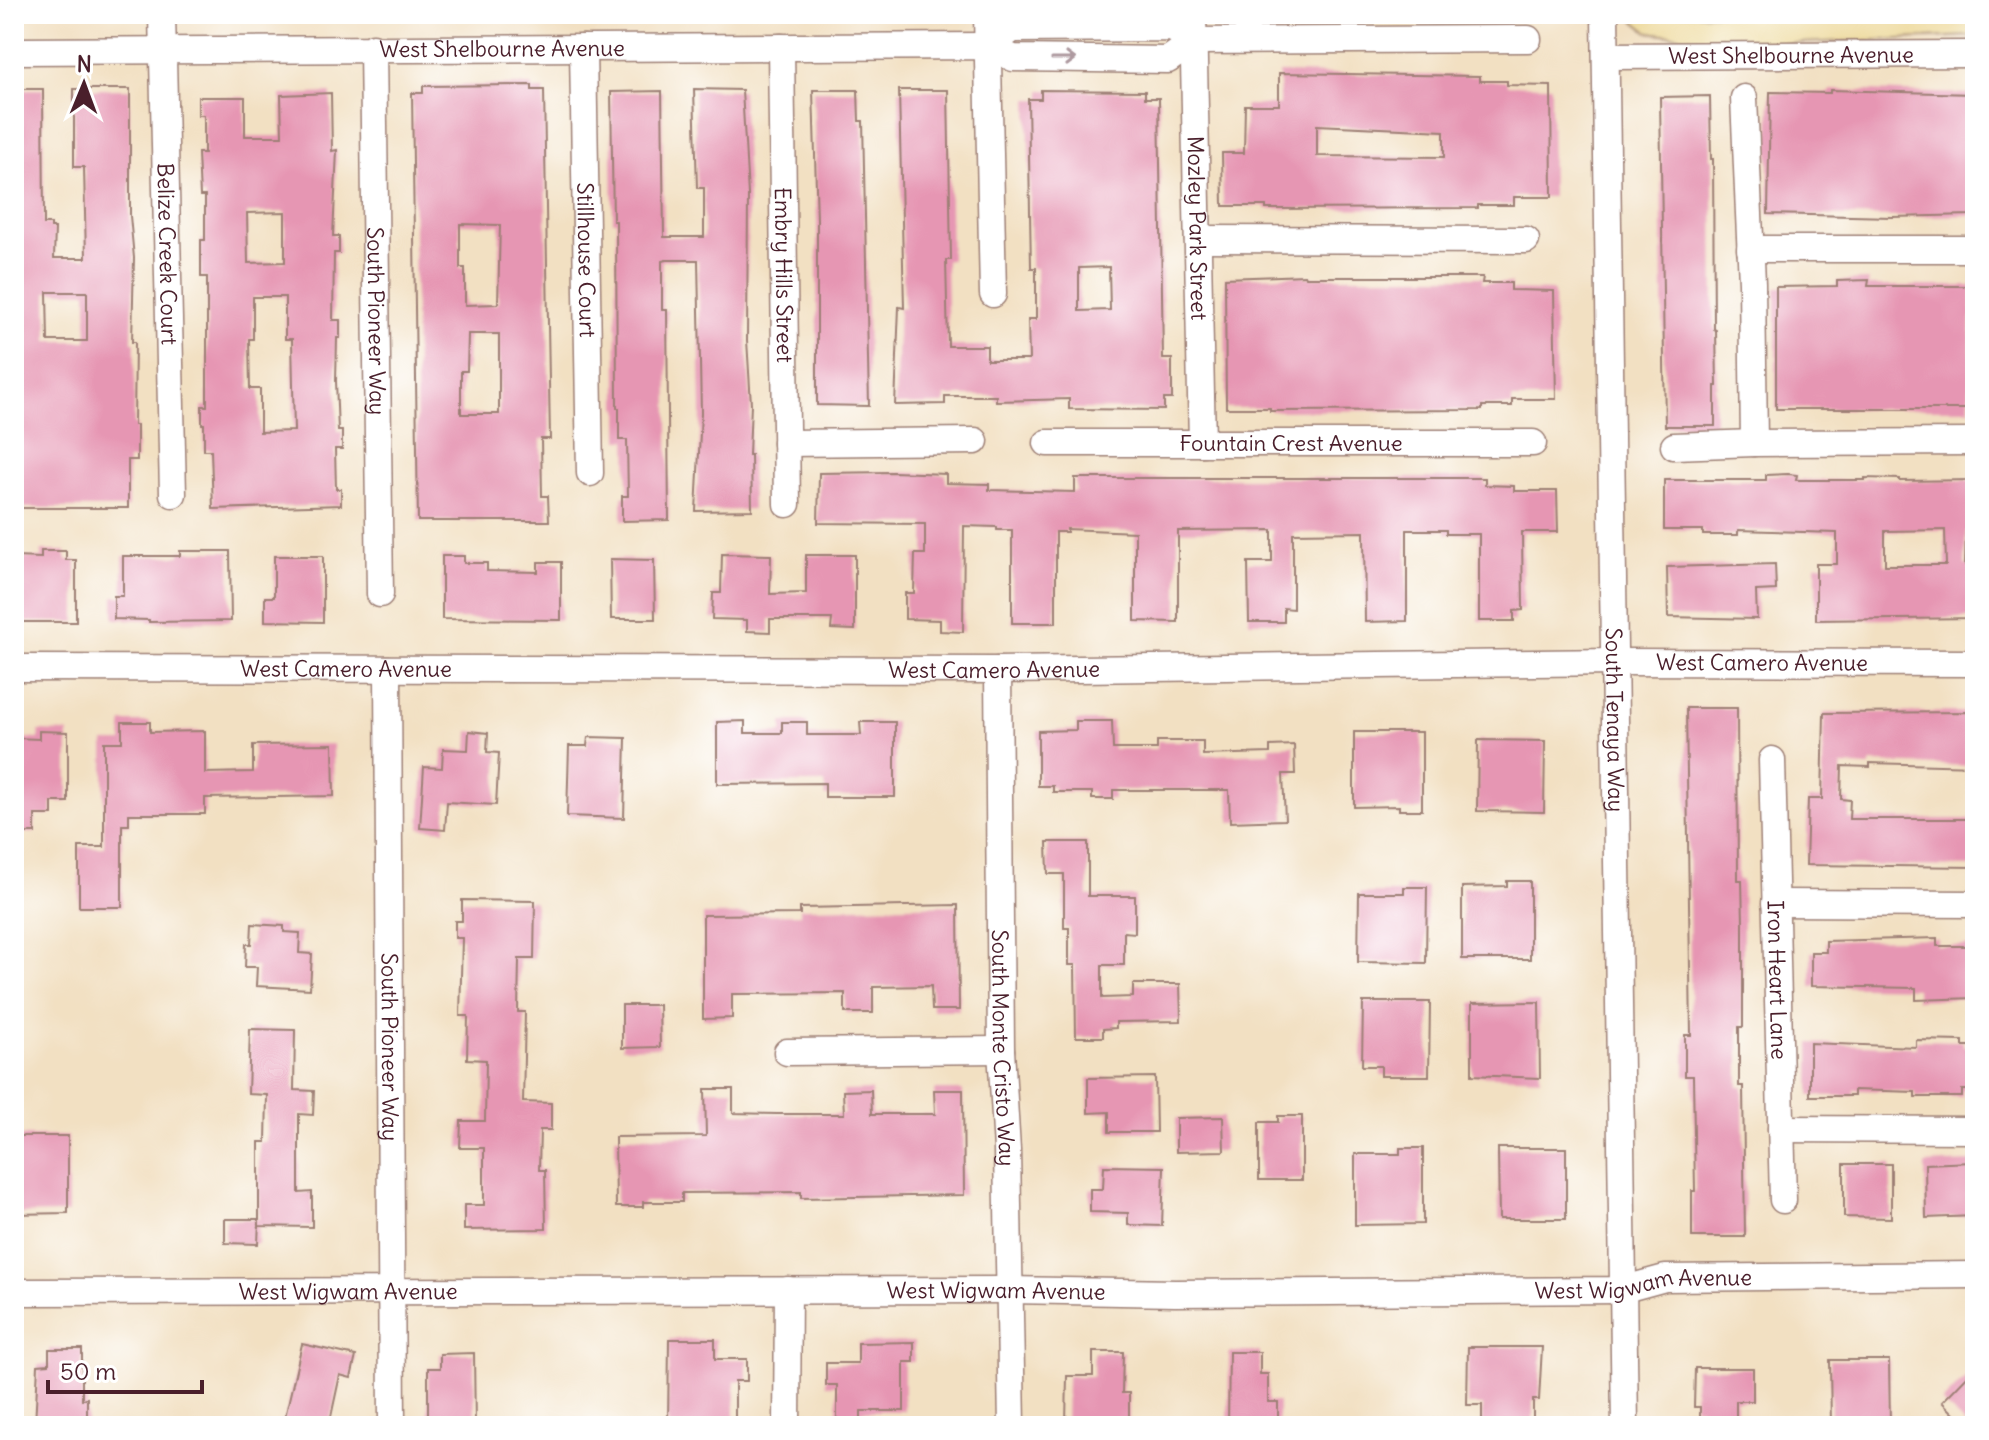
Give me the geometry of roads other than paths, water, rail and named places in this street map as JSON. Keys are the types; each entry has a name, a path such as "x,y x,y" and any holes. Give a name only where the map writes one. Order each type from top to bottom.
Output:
{"street":[{"name":"Belize Creek Court","path":"162,14 173,494"},
{"path":"987,14 993,294"},
{"name":"Mozley Park Street","path":"1193,14 1202,443"},
{"name":"South Tenaya Way","path":"1605,14 1625,1426"},
{"name":"West Shelbourne Avenue","path":"14,51 988,46 1013,29 1172,28 1194,41 1528,39"},
{"name":"South Pioneer Way","path":"373,47 380,594"},
{"name":"Embry Hills Street","path":"781,47 787,504"},
{"name":"Stillhouse Court","path":"583,48 590,473"},
{"name":"West Shelbourne Avenue","path":"1607,56 1975,54"},
{"path":"1744,98 1754,443"},
{"path":"1198,239 1526,240"},
{"path":"1750,249 1975,249"},
{"path":"786,443 975,441"},
{"path":"1674,446 1975,442"},
{"name":"Fountain Crest Avenue","path":"1047,443 1533,443"},
{"name":"West Camero Avenue","path":"14,668 998,670 1615,662 1975,663"},
{"name":"South Pioneer Way","path":"388,669 392,1426"},
{"name":"South Monte Cristo Way","path":"998,670 1001,1050 1012,1426"},
{"name":"Iron Heart Lane","path":"1772,760 1783,1200"},
{"path":"1775,903 1975,904"},
{"path":"787,1052 1001,1050"},
{"path":"1781,1129 1975,1130"},
{"name":"West Wigwam Avenue","path":"14,1292 1009,1290 1175,1293 1621,1290 1665,1278 1975,1275"},
{"path":"787,1426 788,1290"}]}
